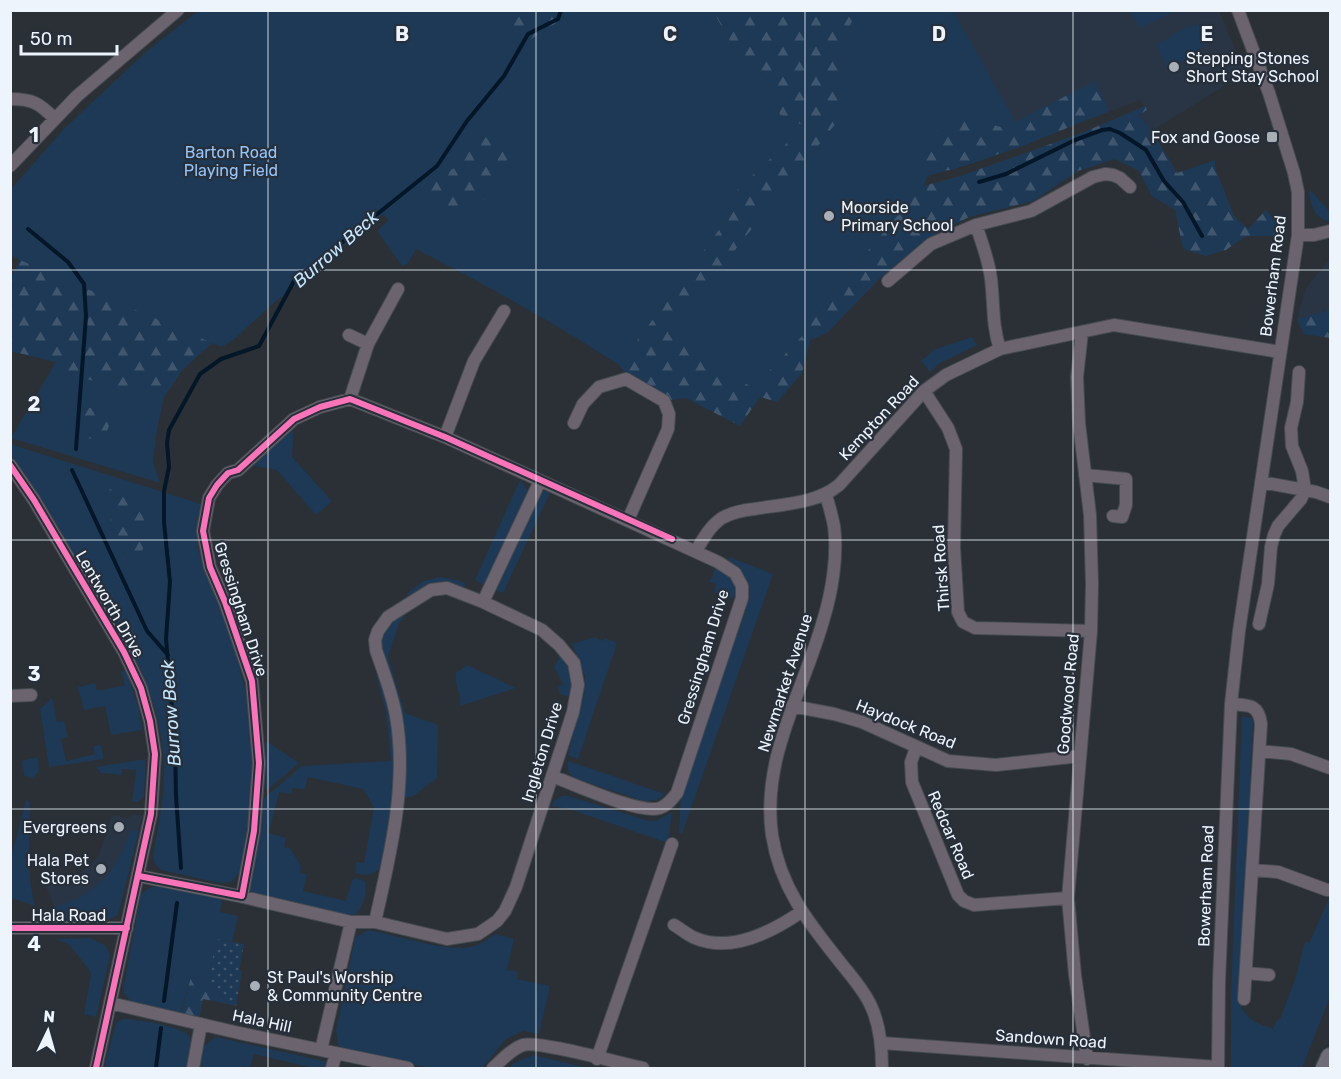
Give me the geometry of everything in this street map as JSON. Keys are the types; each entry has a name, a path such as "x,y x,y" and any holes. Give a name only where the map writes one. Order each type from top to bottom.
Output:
{"highway":[{"path":"1325,1068 1330,1057"}],"street":[{"path":"10,166 86,88 178,10"},
{"name":"Bowerham Road","path":"1218,1068 1220,958 1231,704 1239,631 1298,235 1298,192 1294,173 1269,93 1238,10"},
{"path":"10,99 29,99 42,106 54,119"},
{"path":"888,281 931,244 976,225 1031,211 1099,176 1120,177 1130,187"},
{"path":"976,225 992,280 993,314 1000,349"},
{"path":"1298,235 1314,235 1330,231"},
{"path":"350,399 368,344 398,289"},
{"path":"445,437 474,361 504,311"},
{"name":"Kempton Road","path":"696,552 709,530 723,518 743,511 806,501 826,495 839,485 924,391 946,375 1000,349 1114,326 1280,352"},
{"name":"Goodwood Road","path":"1082,332 1077,377 1078,423 1090,528 1092,584 1068,898 1075,975 1087,1059"},
{"path":"349,335 368,344"},
{"path":"1259,624 1268,584 1274,535 1278,526 1302,499 1305,490 1302,471 1292,446 1291,428 1297,402 1299,372"},
{"path":"574,423 584,404 599,387 626,379 664,401 669,414 668,429 628,520"},
{"name":"Thirsk Road","path":"924,391 948,428 956,449 954,547 958,612 963,622 975,628 1090,631"},
{"name":"Gressingham Drive","path":"242,896 254,831 259,763 252,681 225,602 210,567 203,531 205,515 209,498 228,473 238,470 294,419 320,406 350,399 445,437 718,562 735,573 742,586 742,598 676,793 669,803 658,809 642,808 552,776"},
{"name":"Lentworth Drive","path":"10,465 34,500 124,652 141,688 150,721 155,754 151,814 96,1068"},
{"path":"1085,475 1126,479 1125,512 1122,517 1113,516"},
{"path":"483,602 540,481"},
{"path":"1261,482 1330,497"},
{"name":"Newmarket Avenue","path":"826,495 835,542 830,586 823,622 792,706 775,762 772,834 780,871 801,912 859,986 872,1007 882,1043 882,1068"},
{"name":"Ingleton Drive","path":"447,588 483,602 542,630 559,645 577,669 579,685 574,710 513,894 505,911 497,921 478,934 447,939 375,922 397,808 400,758 395,711 375,640 388,616 431,590 447,588"},
{"path":"10,696 31,694"},
{"path":"1231,704 1251,706 1260,715 1260,751 1244,999"},
{"name":"Haydock Road","path":"792,706 862,722 948,761 996,765 1080,756"},
{"name":"Redcar Road","path":"916,748 911,762 912,782 958,895 964,901 974,905 1068,898"},
{"path":"1260,751 1291,754 1330,768"},
{"path":"597,1059 672,844"},
{"path":"1252,870 1270,870 1290,882 1327,890"},
{"path":"139,876 242,896 351,922 375,922"},
{"path":"674,925 694,938 723,943 758,937 801,912"},
{"path":"321,1050 351,922"},
{"name":"Hala Road","path":"10,928 127,928"},
{"path":"1246,973 1269,975"},
{"name":"Hala Hill","path":"110,1003 408,1068"},
{"path":"194,1068 201,1024"},
{"name":"Sandown Road","path":"882,1043 1218,1068"},
{"path":"493,1068 523,1045 541,1044 643,1068"},
{"path":"332,1068 336,1053"}],"shaded area":[{"name":"Moorside Primary School","path":"858,11 1219,11 1245,73 1152,131 1139,115 1147,110 1140,100 973,163 928,176 923,186 667,334"},
{"path":"1330,258 1330,310 1297,319 1306,288"},
{"path":"133,814 142,816 118,915 107,921 60,921 42,877 55,871 62,883 70,880 88,867 99,855 112,815 127,818"}],"green space":[{"name":"Barton Road Playing Field","path":"198,11 504,11 510,21 561,20 564,11 713,11 735,50 769,80 780,115 816,130 801,140 787,143 738,189 727,219 619,365 519,304 416,249 408,263 402,266 377,231 389,220 383,214 274,303 233,340 222,347 212,343 183,369 164,397 157,430 153,461 160,483 11,438 56,362 11,351 11,277 20,260 11,255 11,189 65,128 147,51"},
{"path":"504,11 564,11 561,20 528,41"},
{"path":"713,11 858,11 842,48 840,72 845,112 668,334 753,388 804,334 835,289 923,186 960,176 1084,132 1145,106 1147,110 1139,115 1152,131 1177,173 1215,160 1215,168 1234,216 1248,229 1266,210 1276,223 1280,236 1246,236 1226,250 1206,256 1183,249 1175,210 1152,196 1139,171 1115,159 1078,171 1033,201 969,217 928,238 880,278 827,333 810,340 802,373 777,402 760,397 740,426 686,398 661,401 630,380 619,365 727,219 738,189 787,143 801,140 816,131 780,115 769,80 735,50"},
{"name":"Moorside Primary School","path":"858,11 953,11 1028,144 928,176 923,186 835,289 804,334 753,388 667,334 845,112 840,72 842,48"},
{"path":"1130,11 1174,11 1140,29"},
{"path":"1203,24 1207,26 1212,36 1197,51 1168,69 1156,45 1187,27"},
{"path":"1095,81 1109,111 1028,144 951,170 931,172 919,167 915,155 940,126 965,117 1004,128"},
{"path":"482,135 509,152 504,173 482,189 485,199 464,215 425,195 422,186 435,176 455,168 458,159 468,152"},
{"path":"1311,191 1330,212 1330,222 1317,215 1311,202 1309,192"},
{"path":"20,260 212,343 183,369 164,397 51,371 56,362 11,351 11,277"},
{"path":"1330,310 1330,338 1304,334 1297,319"},
{"path":"972,337 977,345 940,363 930,372 921,361 936,349"},
{"path":"92,407 105,408 109,420 109,426 104,435 94,439 87,438 79,424 82,411"},
{"path":"294,419 292,457 332,501 316,515 277,470 245,464"},
{"path":"10,444 201,504 197,525 198,549 229,630 241,673 248,700 254,758 250,821 244,855 239,873 231,882 220,883 161,870 155,864 153,856 162,800 164,766 161,737 147,685 124,637 11,454"},
{"path":"520,480 528,491 489,580 484,585 475,580"},
{"path":"119,486 141,497 146,537 139,562 125,560 111,528 109,490"},
{"path":"545,491 550,493 503,593 495,590 541,493"},
{"path":"729,557 773,574 682,834 679,833 681,793 746,609 744,582 739,570 728,560"},
{"path":"716,567 732,580 735,588 733,599 714,592 716,584 710,582"},
{"path":"439,577 466,584 464,588 442,583 436,584 410,596 406,594 424,581"},
{"path":"402,613 405,616 399,623 388,657 405,713 438,725 437,778 412,797 405,797 403,729 381,650 386,628"},
{"path":"594,637 603,641 605,638 617,643 578,759 568,755 584,693 585,676 572,644"},
{"path":"561,654 572,674 570,697 560,694 558,687 563,684 554,667"},
{"path":"467,665 516,688 460,706 456,673"},
{"path":"126,670 138,705 142,730 111,735 105,706 84,710 78,687 95,683 97,691 125,685 121,672"},
{"path":"376,675 382,679 390,711 395,763 391,819 379,869 365,875 355,873 356,862 364,863 374,807 363,789 308,777 305,789 293,788 291,794 279,792 269,833 286,838 284,847 290,848 301,866 300,873 307,874 303,891 346,901 353,878 365,881 365,896 360,910 353,917 251,893 249,889 264,798 302,766 391,761 386,712"},
{"path":"52,698 57,722 64,721 68,737 61,739 66,761 95,754 93,746 101,745 104,759 49,767 40,709"},
{"path":"1242,716 1251,718 1253,722 1250,777 1253,778 1240,1003 1246,1014 1258,1023 1273,1029 1277,1020 1280,1019 1295,980 1305,942 1310,942 1330,896 1330,997 1302,1068 1231,1068 1231,995"},
{"path":"266,741 299,763 266,791"},
{"path":"38,757 39,771 33,779 24,775 22,761"},
{"path":"146,759 144,796 138,802 132,802 136,770 122,769 121,775 101,773 96,767"},
{"path":"568,761 665,794 657,800 644,801 577,779 569,772"},
{"path":"562,796 649,821 656,821 672,812 668,843 569,809 552,806 553,801"},
{"path":"26,800 30,802 29,868 35,906 11,898 11,858"},
{"path":"130,830 139,831 118,915 97,922 60,921 55,907 83,895 104,879 119,858"},
{"path":"159,886 222,899 220,912 238,916 232,942 216,939 209,979 191,977 180,1014 130,1001 124,993 141,894 149,888"},
{"path":"368,930 460,948 471,947 496,934 514,939 507,970 518,972 517,979 550,986 539,1034 524,1031 506,1039 482,1068 431,1068 347,1051 338,1045 336,1031 355,938"},
{"path":"90,938 106,946 110,956 96,1017 84,1014 91,974 89,970 70,945 55,939"},
{"path":"216,939 244,944 236,1006 223,1003 209,979"},
{"path":"191,977 209,979 223,1003 203,999 199,1019 181,1014"},
{"path":"122,1019 161,1025 185,1032 191,1044 187,1068 104,1068 116,1023"},
{"path":"216,1037 328,1062 328,1068 314,1068 254,1054 250,1068 242,1066 239,1068 200,1068 203,1047"},
{"path":"533,1055 588,1068 509,1068 514,1063"}],"waterway":[{"name":"Burrow Beck","path":"181,868 175,744 166,639 170,582 164,522 164,491 169,467 167,443 169,430 200,374 221,359 259,346 294,281 437,166 467,121 504,76 528,34 558,19 561,10"},
{"path":"979,182 1006,174 1075,140 1110,129 1146,150 1164,181 1183,202 1202,236"},
{"path":"28,229 68,262 84,284 86,316 76,449"},
{"path":"72,470 147,631 168,655"},
{"name":"Burrow Beck","path":"164,1001 177,903"},
{"name":"Burrow Beck","path":"156,1068 161,1028"}],"cycle path":[{"path":"139,876 242,896 254,831 259,763 252,681 225,602 210,567 203,531 209,498 217,485 228,473 238,470 294,419 320,407 350,399 445,437 672,539"},
{"path":"10,465 34,500 124,652 141,688 150,721 155,754 151,814 96,1068"},
{"path":"10,928 127,928"}],"place":[{"name":"Stepping Stones Short Stay School","path":"1174,67"},
{"name":"Fox and Goose","path":"1272,137"},
{"name":"Moorside Primary School","path":"829,216"},
{"name":"Evergreens","path":"119,827"},
{"name":"Hala Pet Stores","path":"101,869"},
{"name":"St Paul's Worship & Community Centre","path":"255,986"}]}
